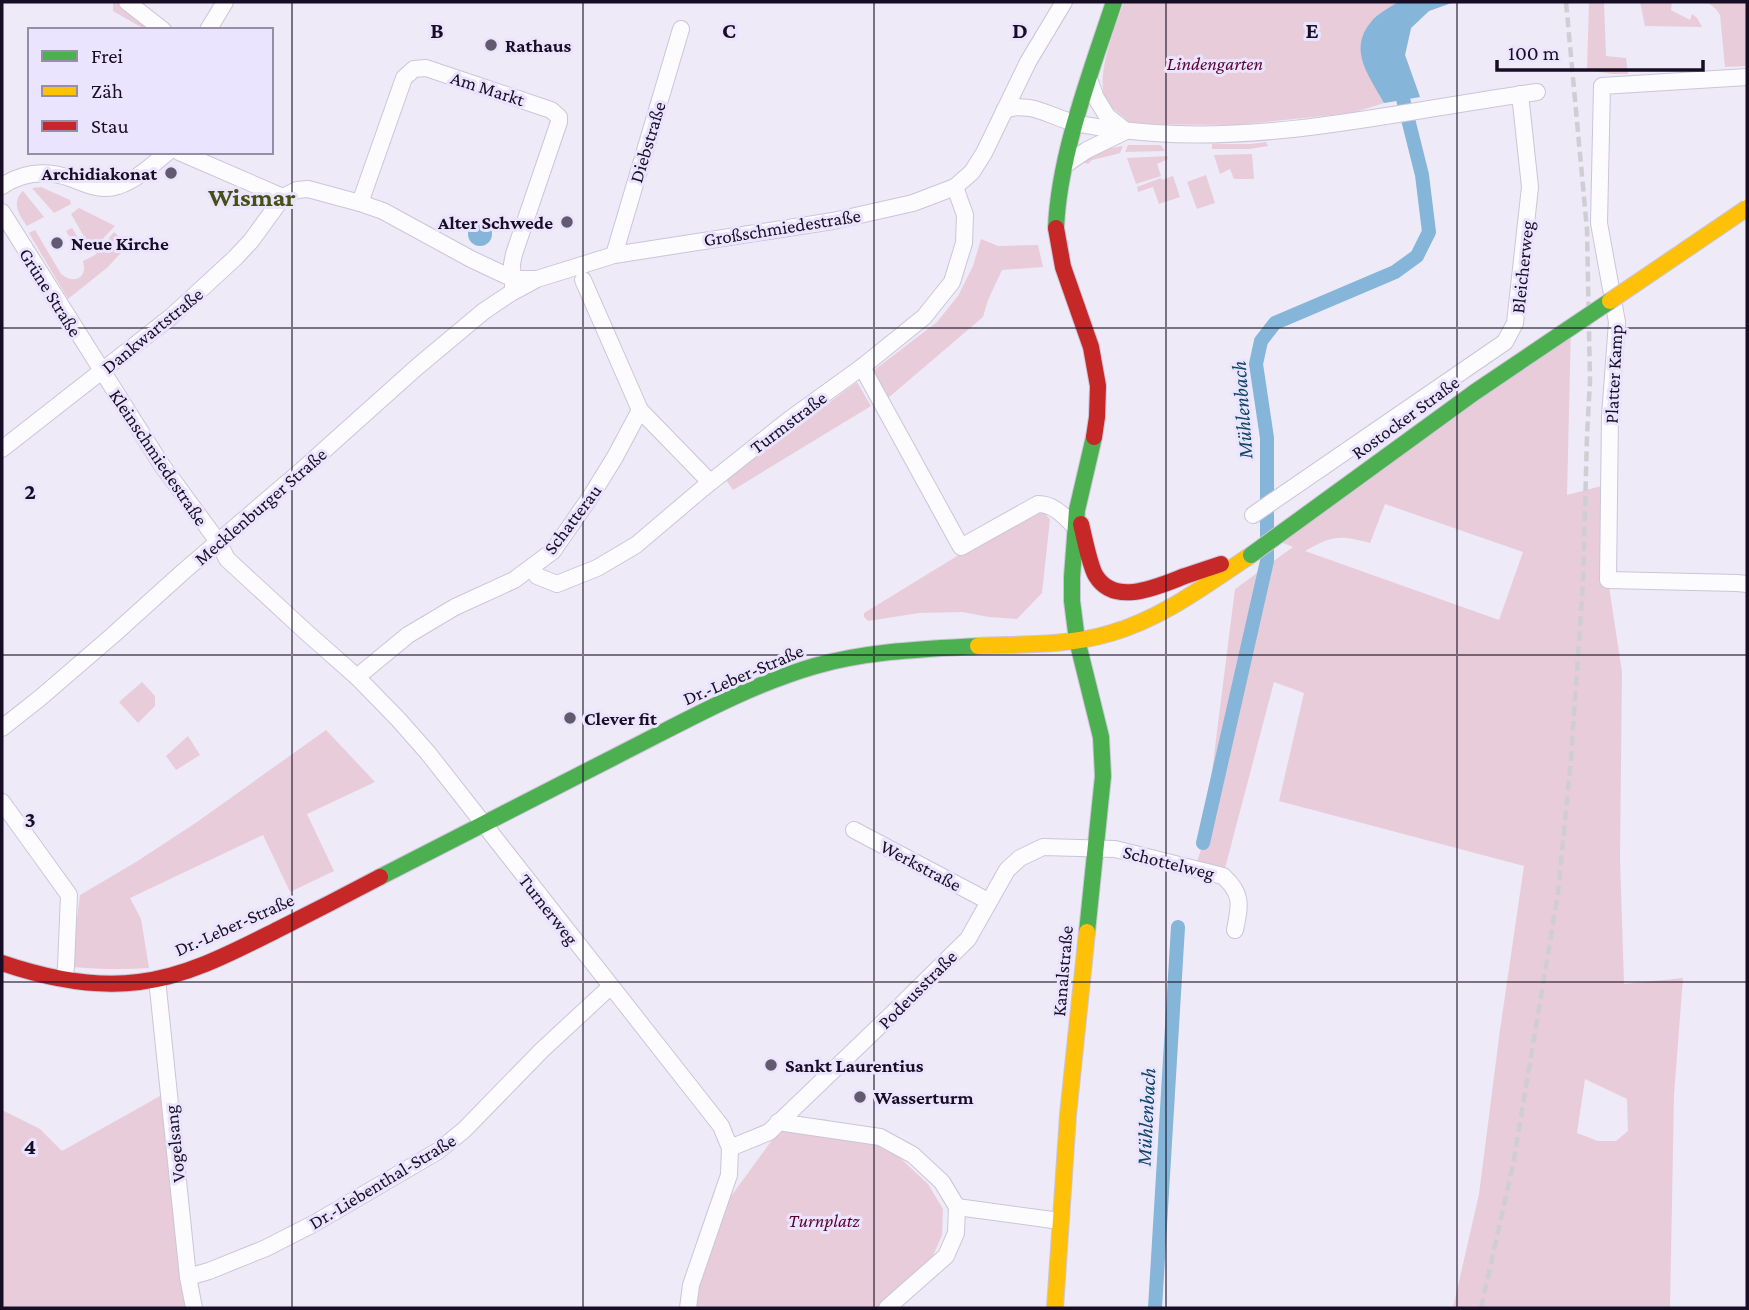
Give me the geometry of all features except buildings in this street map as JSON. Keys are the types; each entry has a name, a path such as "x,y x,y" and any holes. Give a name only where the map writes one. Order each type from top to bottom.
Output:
{"main road":[{"path":"1077,639 1072,601 1076,519 1093,443 1098,386 1091,347 1064,270 1056,227 1058,198 1075,123 1114,2"},
{"name":"Rostocker Straße","path":"1077,639 1110,634 1135,625 1251,555 1475,392 1747,208"},
{"path":"1076,519 1095,575 1100,582 1117,591 1146,591 1251,555"},
{"name":"Dr.-Leber-Straße","path":"2,963 35,974 64,979 106,983 157,979 223,957 689,719 815,666 893,652 1077,639"},
{"name":"Kanalstraße","path":"1055,1308 1068,1115 1103,776 1101,737 1077,639"}],"street":[{"path":"127,2 160,28"},
{"path":"209,28 225,2"},
{"name":"Großschmiedestraße","path":"515,286 614,255 832,221 913,203 955,187 972,172 984,153 1028,62 1064,2"},
{"name":"Diebstraße","path":"614,255 681,29"},
{"name":"Am Markt","path":"360,203 404,78 414,69 426,68 535,104 554,112 559,120 514,254"},
{"name":"Platter Kamp","path":"1747,78 1602,86 1599,223 1617,322 1610,416 1608,580 1747,584"},
{"path":"1089,79 1107,116 1126,131"},
{"name":"Bleicherweg","path":"1126,131 1171,134 1239,133 1356,121 1528,93 1530,187 1516,323 1505,342 1253,515"},
{"path":"1004,111 1014,107 1030,108 1075,123 1126,131"},
{"path":"1065,165 1087,150 1126,131"},
{"path":"2,186 18,177 38,172 57,175 96,188 108,188 139,175 165,154"},
{"path":"184,154 285,196 297,190 308,189 383,211 485,266 515,286"},
{"name":"Turmstraße","path":"532,567 537,576 557,584 597,568 636,545 710,482 924,317 952,282 964,243 965,215 955,187"},
{"name":"Dankwartstraße","path":"2,449 172,316 235,258 285,196"},
{"name":"Grüne Straße","path":"2,212 101,371"},
{"path":"485,266 500,267 511,260 514,254"},
{"path":"514,254 512,264 515,286"},
{"path":"583,280 640,410 710,482"},
{"name":"Mecklenburger Straße","path":"2,728 219,543 417,367 515,286"},
{"path":"862,367 961,547 1038,504 1076,519"},
{"name":"Kleinschmiedestraße","path":"101,371 161,464 219,543 227,559 357,677"},
{"name":"Schatterau","path":"357,677 408,635 455,607 514,580 553,551 591,496 640,410"},
{"name":"Turnerweg","path":"357,677 428,753 722,1126 730,1148"},
{"path":"2,802 69,895 64,979"},
{"name":"Werkstraße","path":"854,830 989,901"},
{"name":"Podeusstraße","path":"730,1148 769,1132 968,939 1007,870 1020,858 1043,848 1096,848"},
{"name":"Schottelweg","path":"1096,848 1115,849 1223,876 1238,893 1239,908 1235,930"},
{"name":"Vogelsang","path":"157,979 188,1277 194,1308"},
{"name":"Dr.-Liebenthal-Straße","path":"188,1277 266,1248 315,1223 438,1151 494,1102 542,1050 610,987"},
{"path":"778,1122 880,1137 913,1155 942,1182 957,1207 956,1233 946,1256 887,1308"},
{"path":"688,1308 691,1284 729,1175 730,1148"},
{"path":"957,1207 1060,1221"}],"green space":[{"path":"113,2 121,2 150,28 143,28 113,11"},
{"name":"Lindengarten","path":"1124,2 1454,2 1429,11 1411,28 1405,55 1420,97 1384,103 1352,113 1236,125 1130,124 1109,105 1103,92 1104,67"},
{"path":"1589,2 1604,2 1606,56 1626,58 1628,74 1587,70"},
{"path":"1640,2 1672,2 1671,10 1690,20 1692,14 1702,27 1645,26"},
{"path":"1707,2 1747,2 1747,66 1725,67 1720,15"},
{"path":"1266,142 1268,146 1249,149 1212,149 1212,144"},
{"path":"1128,145 1161,145 1165,151 1125,152"},
{"path":"1123,146 1120,153 1092,160 1088,164 1080,161 1095,151"},
{"path":"1252,154 1254,179 1234,179 1230,169 1220,174 1214,155"},
{"path":"1167,156 1168,159 1157,164 1161,176 1136,184 1127,158"},
{"path":"1206,175 1215,203 1197,209 1187,182"},
{"path":"1173,176 1180,197 1159,204 1153,187 1138,192 1137,187"},
{"path":"41,187 70,200 71,204 54,213 32,188"},
{"path":"23,191 44,217 27,226 17,204"},
{"path":"79,208 115,226 92,250 71,214"},
{"path":"72,228 86,250 80,254 66,231"},
{"path":"35,230 61,274 71,279 82,275 83,261 95,255 114,232 128,245 108,267 68,299 29,233"},
{"path":"981,239 998,246 1038,245 1043,267 1002,270 983,317 888,398 873,371 937,322 958,296 973,266"},
{"path":"1571,326 1567,495 1609,484 1608,580 1622,672 1620,858 1624,984 1683,978 1674,1095 1670,1308 1453,1308 1479,1194 1524,866 1279,801 1304,693 1274,682 1223,876 1195,868 1203,843 1235,589 1293,547 1273,539","holes":["1385,504 1523,552 1499,620 1305,551 1337,538 1370,543","1585,1079 1627,1099 1628,1131 1616,1141 1598,1141 1577,1133"]},
{"path":"857,382 871,406 733,490 726,480"},
{"path":"1034,509 1043,512 1050,519 1042,593 1017,619 962,612 919,613 868,621 864,617 864,613"},
{"path":"142,682 155,696 155,706 138,723 119,702"},
{"path":"326,730 375,782 307,814 334,871 290,892 263,835 130,898 141,919 149,968 71,967 80,895 197,822"},
{"path":"188,736 200,755 176,770 166,756"},
{"path":"169,1091 194,1308 2,1308 2,1110 40,1129 62,1151"},
{"name":"Turnplatz","path":"825,1119 899,1157 928,1184 943,1209 942,1235 932,1258 876,1308 693,1308 695,1287 726,1203 783,1125"}],"water":[{"path":"1398,2 1454,2 1429,11 1411,28 1405,55 1420,97 1384,103 1363,63 1361,43 1364,32 1374,19"},
{"path":"480,222 489,225 492,234 489,243 480,246 471,243 468,234 471,225"}],"waterway":[{"name":"Mühlenbach","path":"1203,843 1267,561 1267,438 1256,364 1261,341 1275,323 1395,272 1417,256 1429,232 1422,175 1399,83"},
{"name":"Mühlenbach","path":"1155,1308 1178,927"}],"railway":[{"path":"1481,1308 1513,1165 1558,893 1571,758 1583,583 1590,381 1587,230 1566,2"}],"traffic: fast":[{"path":"1056,228 1058,200 1070,142 1114,2"},
{"path":"1251,555 1475,392 1610,301"},
{"path":"1087,932 1103,776 1101,737 1077,640 1072,577 1077,510 1094,437"},
{"path":"380,877 695,715 766,683 815,666 855,657 978,646"}],"traffic: slow":[{"path":"1610,301 1747,208"},
{"path":"978,646 1062,642 1095,637 1130,627 1167,609 1251,555"},
{"path":"1055,1308 1068,1115 1087,932"}],"traffic: jam":[{"path":"1056,228 1063,267 1091,347 1098,386 1094,437"},
{"path":"1081,524 1094,572 1104,585 1114,590 1126,592 1150,589 1221,564"},
{"path":"2,963 87,983 122,984 158,979 229,954 380,877"}],"place":[{"name":"Rathaus","path":"491,45"},
{"name":"Archidiakonat","path":"171,173"},
{"name":"Alter Schwede","path":"567,222"},
{"name":"Neue Kirche","path":"57,243"},
{"name":"Clever fit","path":"570,718"},
{"name":"Sankt Laurentius","path":"771,1065"},
{"name":"Wasserturm","path":"860,1097"}],"district":[{"name":"Wismar","path":"252,197"}]}
